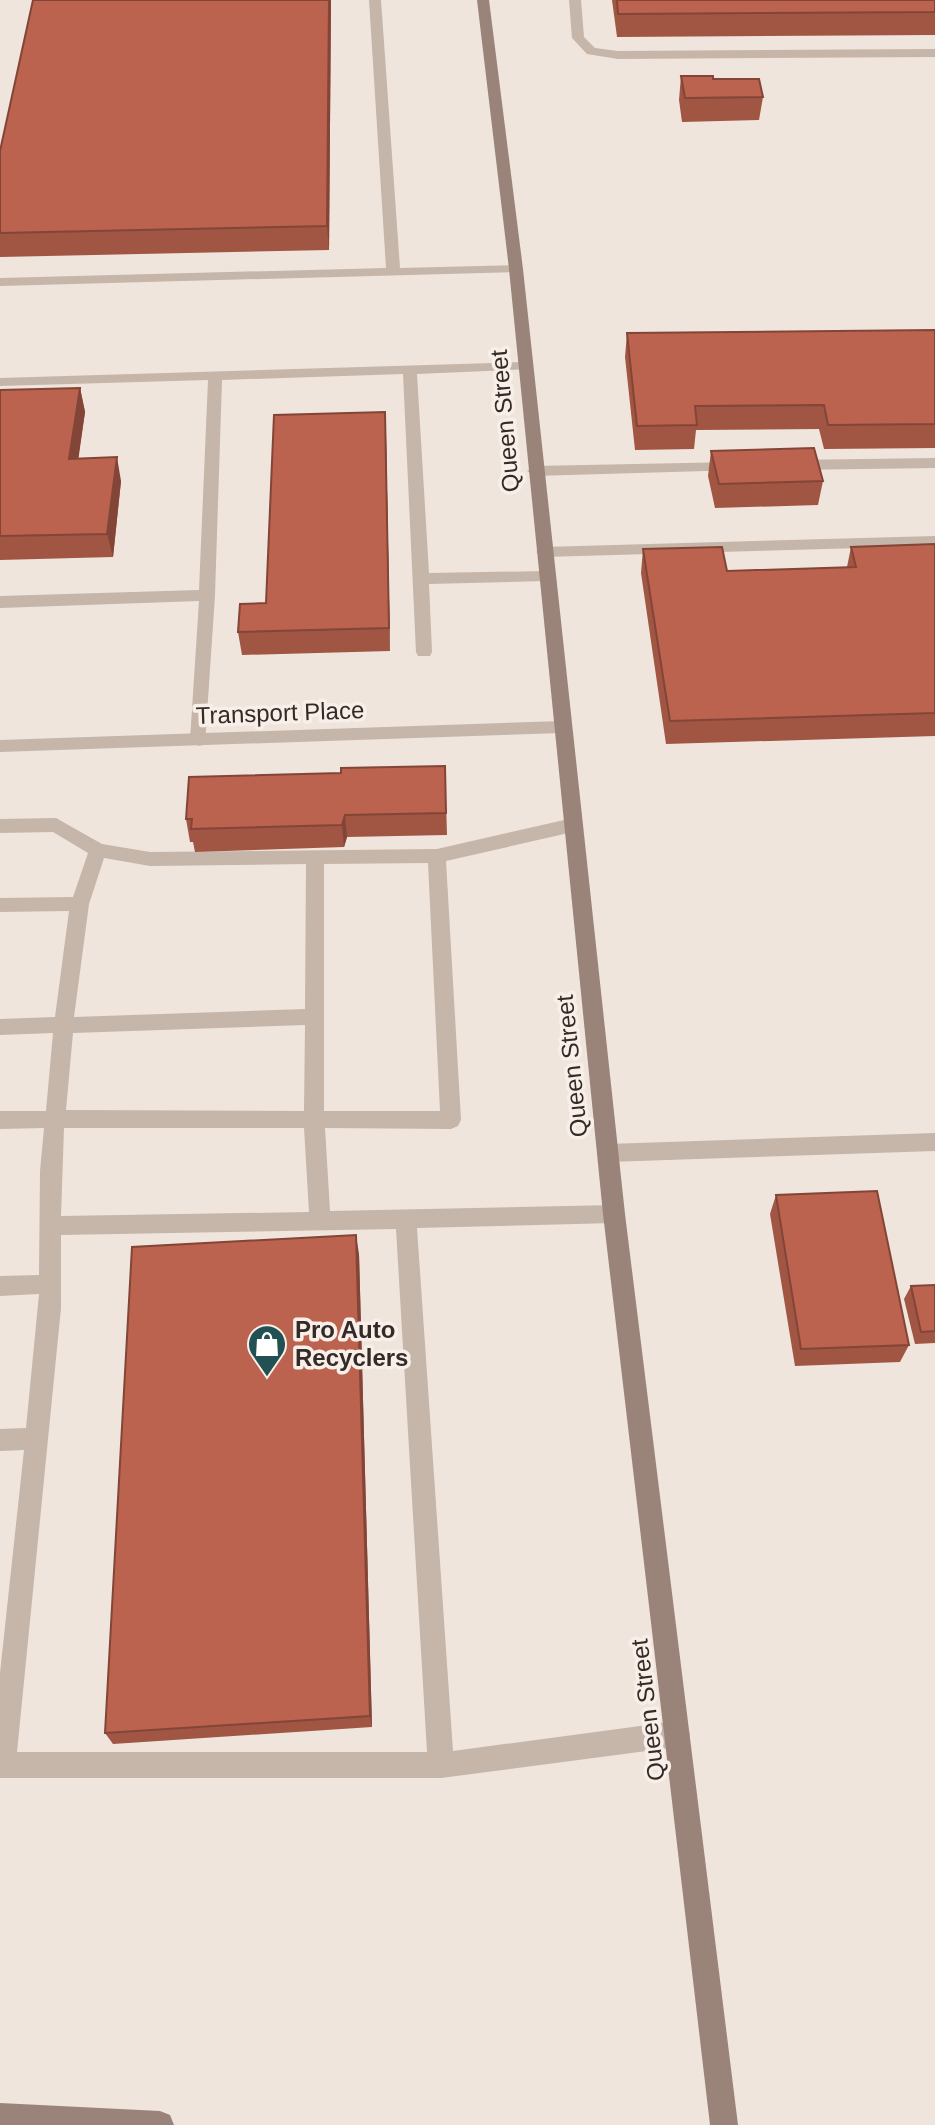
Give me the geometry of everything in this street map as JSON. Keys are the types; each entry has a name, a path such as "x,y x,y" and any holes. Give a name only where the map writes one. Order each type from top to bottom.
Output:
{"street":[{"path":"375,0 393,273"},
{"name":"Queen Street","path":"483,0 516,269 614,1214 724,2125"},
{"path":"575,0 578,38 591,51 618,55 935,53"},
{"path":"0,282 516,269"},
{"path":"0,382 525,366"},
{"path":"410,370 424,652"},
{"path":"199,740 215,376"},
{"path":"535,471 935,463"},
{"path":"544,552 935,541"},
{"path":"421,579 546,576"},
{"path":"0,602 207,595"},
{"name":"Transport Place","path":"0,746 562,727"},
{"path":"0,826 56,825 98,850 150,859 315,859 437,856 573,825"},
{"path":"98,850 80,904 64,1025 50,1171 50,1284 1,1765 441,1765 677,1734"},
{"path":"0,1120 451,1120 437,856"},
{"path":"315,859 314,1120 320,1220"},
{"path":"0,905 80,904"},
{"path":"0,1027 314,1017"},
{"path":"608,1153 935,1142"},
{"path":"50,1226 614,1214"},
{"path":"406,1219 441,1765"},
{"path":"0,1286 50,1284"},
{"path":"0,1440 36,1439"},
{"path":"0,2117 160,2125"}],"building":[{"path":"33,0 329,0 327,226 0,233 0,151"},
{"path":"617,0 935,0 935,12 618,14"},
{"path":"681,76 759,79 763,97 685,98"},
{"path":"935,330 935,424 828,425 824,405 695,406 697,425 637,426 627,333"},
{"path":"80,388 69,459 117,457 107,534 0,536 0,390"},
{"path":"385,412 389,628 238,632 240,604 266,603 274,415"},
{"path":"814,448 823,481 719,484 711,451"},
{"path":"935,544 935,713 670,721 643,549 722,547 727,571 856,567 851,547"},
{"path":"445,766 446,813 345,815 342,825 191,829 192,819 186,819 189,777 341,773 341,768"},
{"path":"877,1191 909,1345 801,1349 776,1195"},
{"path":"356,1235 370,1716 105,1733 132,1247"},
{"path":"935,1285 935,1331 921,1332 911,1286"}],"place":[{"name":"Pro Auto Recyclers","path":"267,1378"}]}
